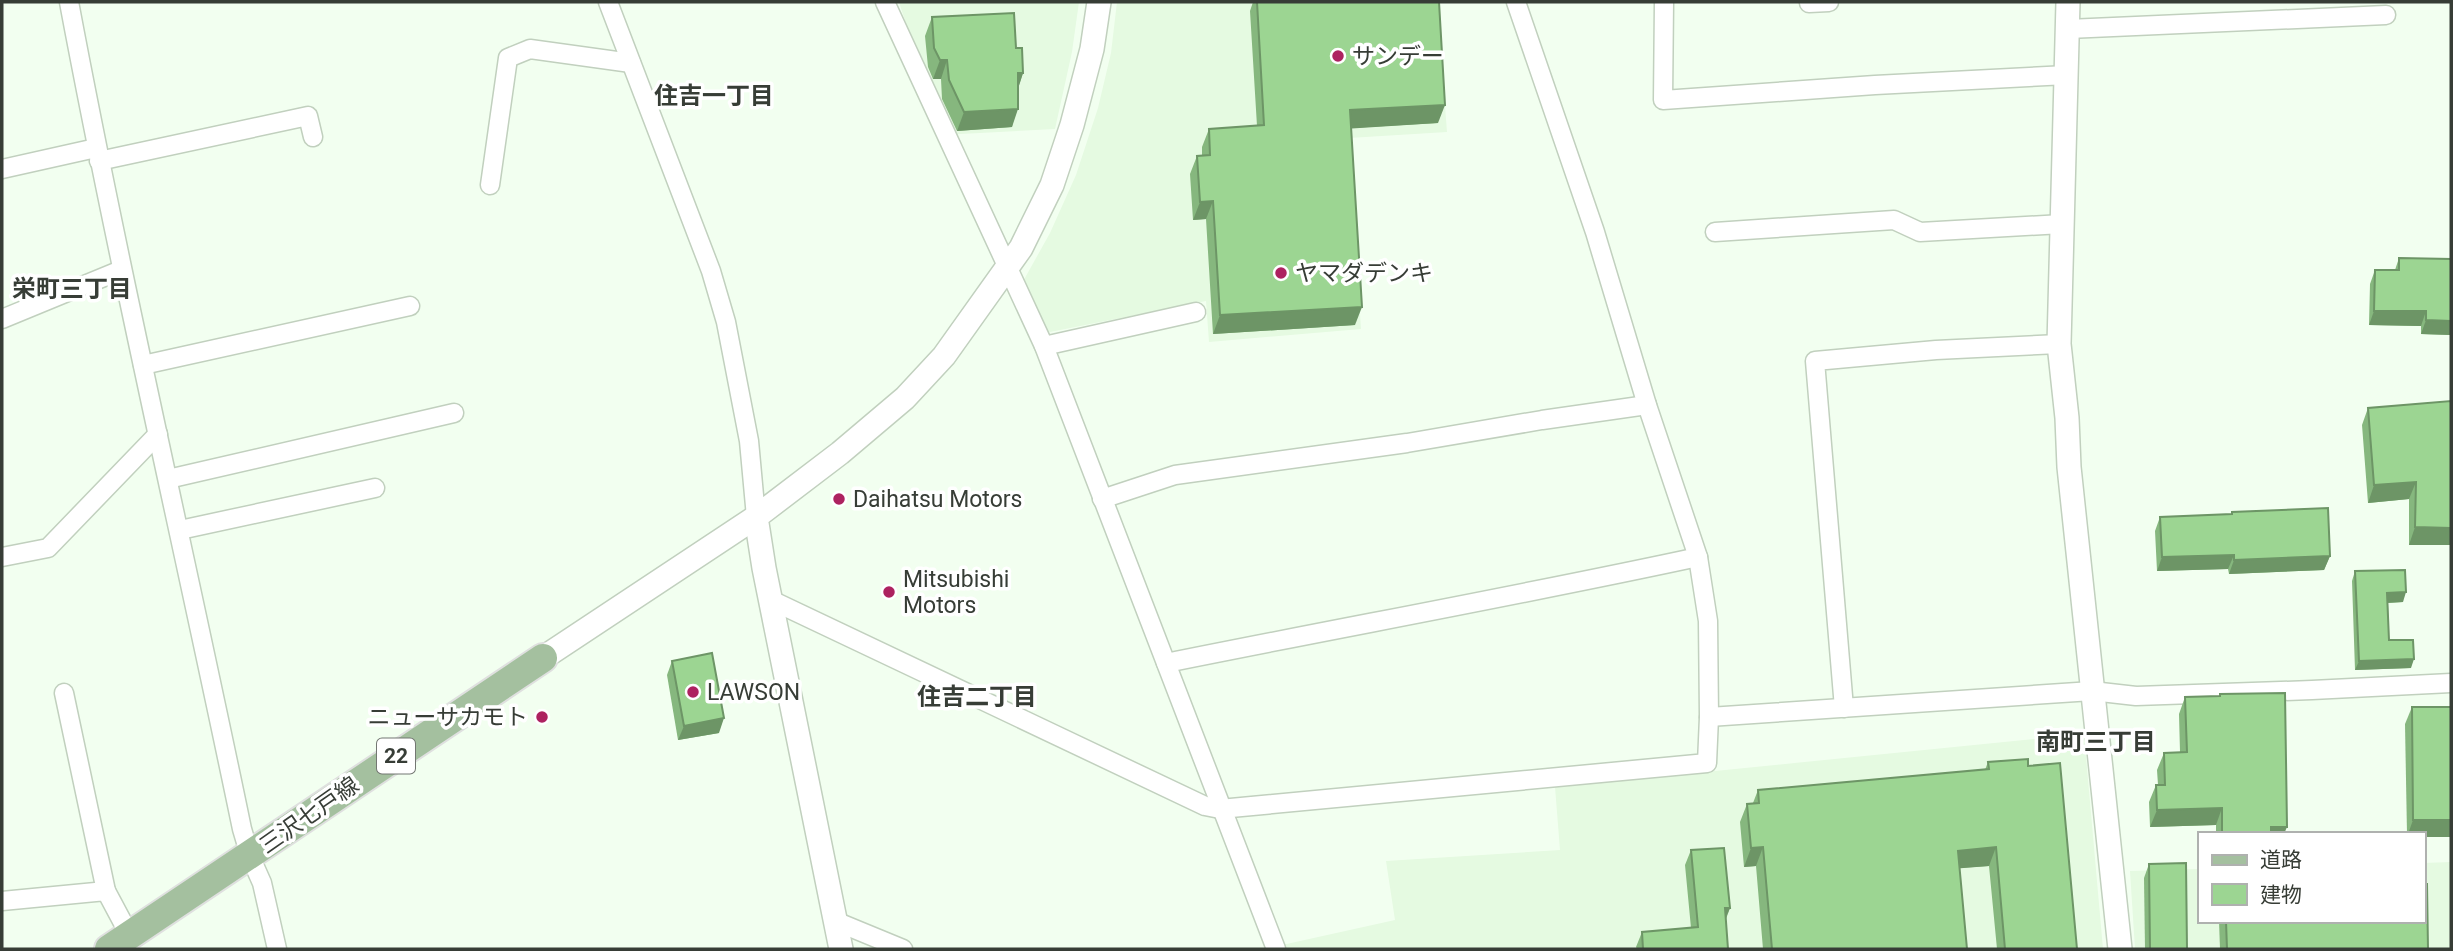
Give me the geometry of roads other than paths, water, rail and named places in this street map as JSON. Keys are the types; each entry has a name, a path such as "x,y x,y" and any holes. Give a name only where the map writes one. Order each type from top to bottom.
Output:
{"main road":[{"name":"三沢七戸線","path":"250,856 543,658"},
{"name":"22","path":"119,942 250,856"}],"street":[{"path":"69,2 121,270 180,530 242,829 262,883 277,949"},
{"path":"608,2 711,271 726,322 749,441 756,517 771,600 841,949"},
{"path":"885,2 1044,346 1220,810 1276,949"},
{"path":"543,658 756,517 840,453 905,398 944,356 1021,248 1056,172 1072,125 1092,48 1099,2"},
{"path":"771,600 1206,806 1220,810 1707,763 1708,621 1698,556 1647,405 1595,232 1516,2"},
{"path":"1664,2 1663,100 2067,75"},
{"path":"1809,3 1829,2"},
{"path":"2068,2 2059,344 2120,949"},
{"path":"2068,29 2386,15"},
{"path":"490,185 508,58 530,49 631,64"},
{"path":"2,169 98,155 308,116 313,137"},
{"path":"1715,232 1894,220 1920,232 2062,224"},
{"path":"2,319 121,270"},
{"path":"143,365 410,306"},
{"path":"1044,346 1196,312"},
{"path":"1844,708 1815,361 2059,344"},
{"path":"1101,499 1175,475 1407,443 1647,405"},
{"path":"168,479 454,413"},
{"path":"2,557 48,548 158,434"},
{"path":"180,530 375,488"},
{"path":"1166,663 1370,621 1602,578 1698,556"},
{"path":"1709,717 2092,691 2136,695 2451,683"},
{"path":"64,693 119,942"},
{"path":"2,901 106,891"},
{"path":"835,921 903,949"}],"place":[{"name":"サンデー","path":"1338,56"},
{"name":"ヤマダデンキ","path":"1281,273"},
{"name":"Daihatsu Motors","path":"839,499"},
{"name":"Mitsubishi Motors","path":"889,592"},
{"name":"LAWSON","path":"693,692"},
{"name":"ニューサカモト","path":"542,717"}],"district":[{"name":"住吉一丁目","path":"714,96"},
{"name":"栄町三丁目","path":"72,289"},
{"name":"住吉二丁目","path":"977,697"},
{"name":"南町三丁目","path":"2096,742"}]}
